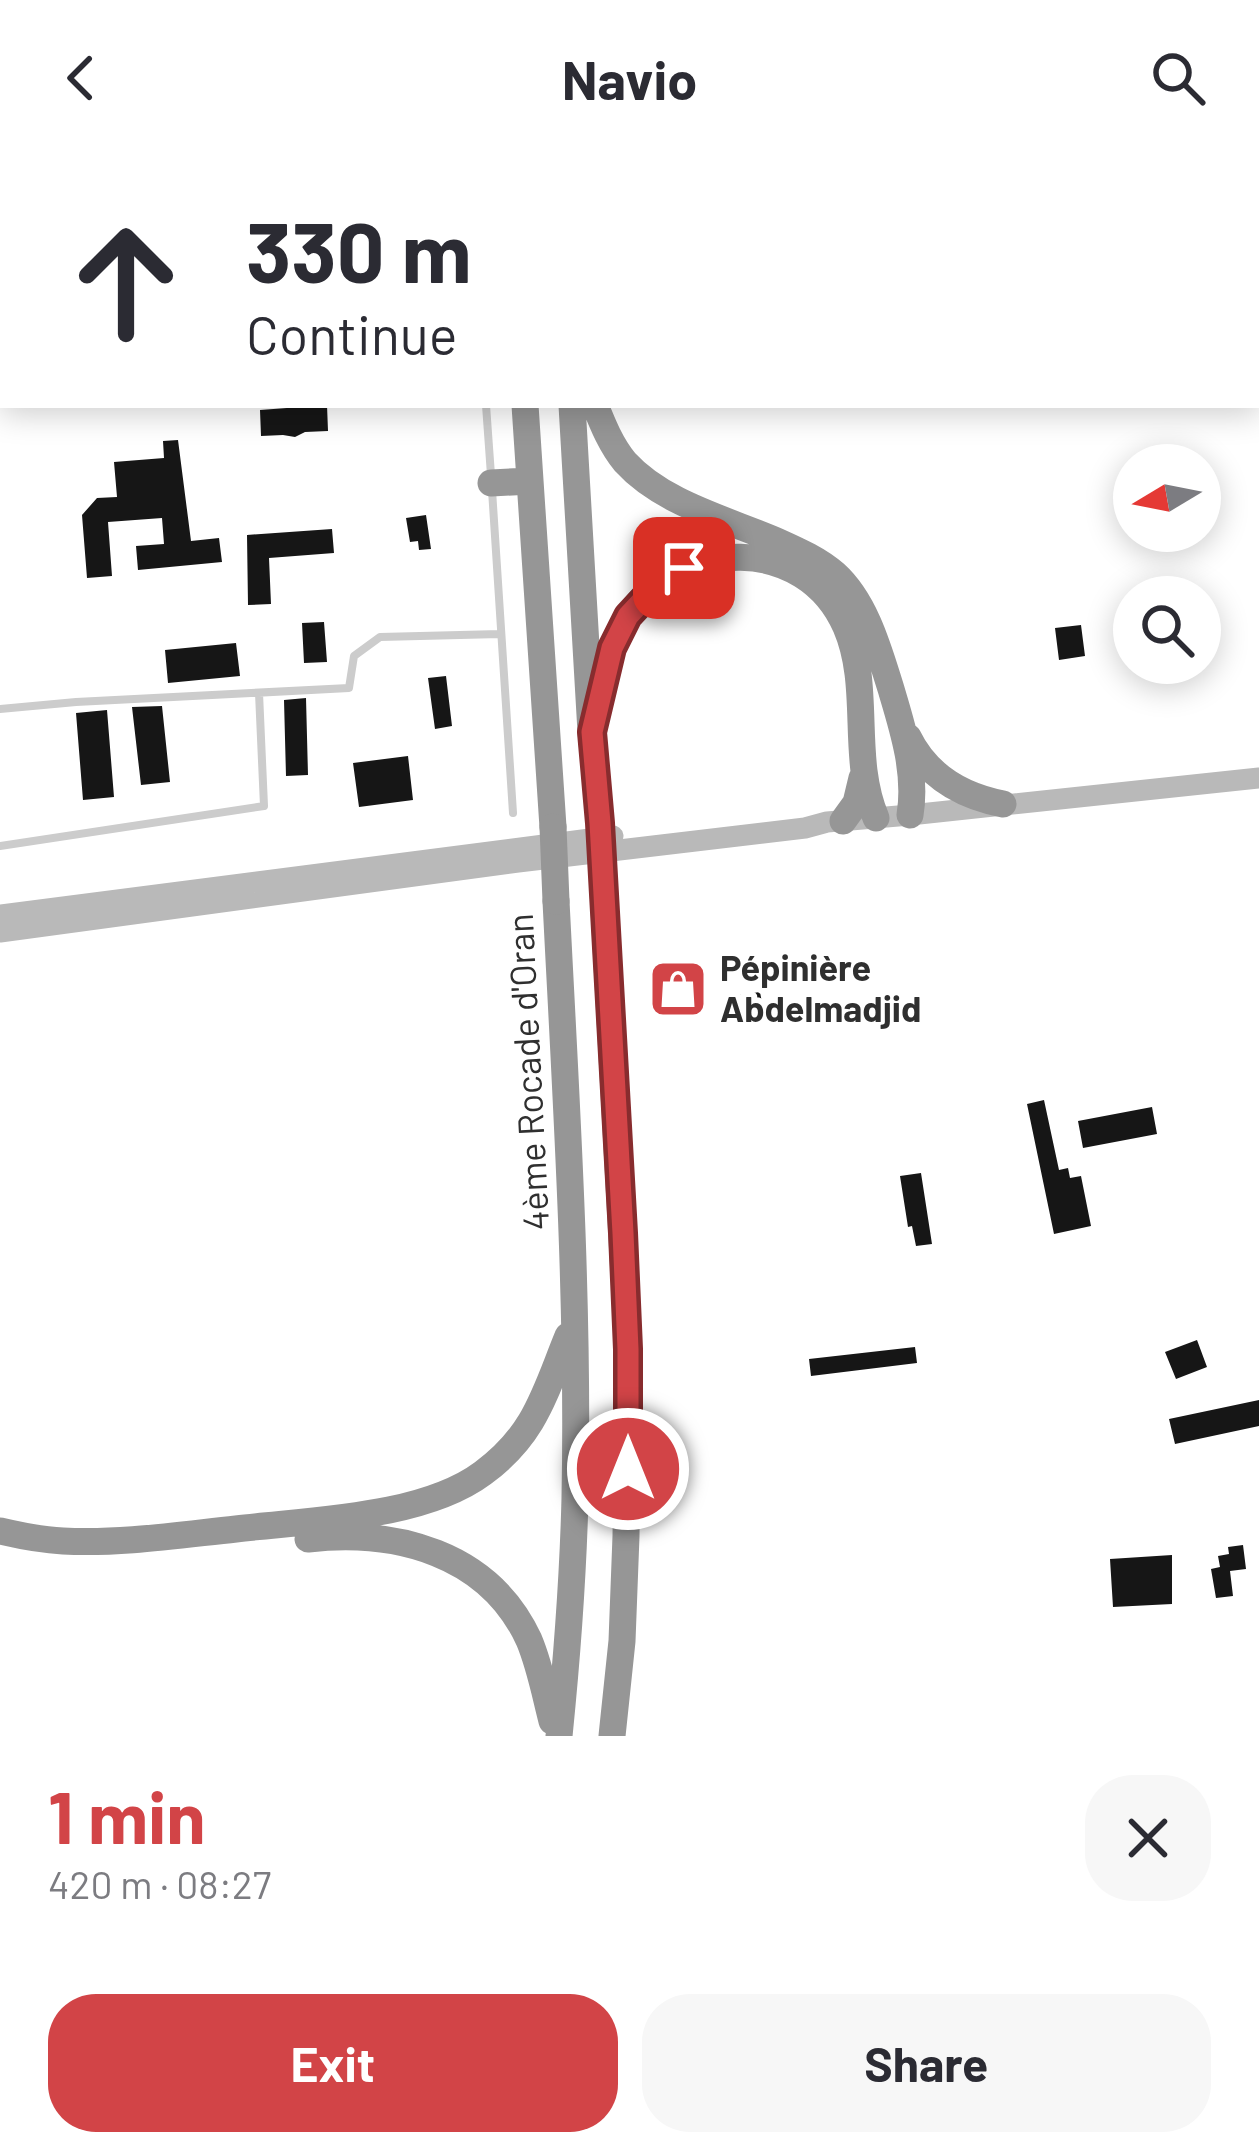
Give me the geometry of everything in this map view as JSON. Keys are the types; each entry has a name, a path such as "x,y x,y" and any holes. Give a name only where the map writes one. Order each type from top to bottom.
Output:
{"highway":[{"name":"4ème Rocade d'Oran","path":"525,408 553,827 574,1321 575,1502 558,1736"},
{"path":"572,408 600,823 628,1370 622,1641 612,1736"},
{"path":"596,408 622,459 638,475 664,492 807,555 836,575 864,615 912,746 960,791 1003,804"},
{"path":"491,483 530,481"},
{"path":"592,732 612,648 628,616 655,587 684,568 710,559 742,556 777,563 800,572 821,590 847,629 855,661 863,774 876,818"},
{"path":"902,725 913,788 910,815"},
{"path":"835,821 856,803 863,774"},
{"path":"0,1531 63,1541 125,1540 355,1515 446,1494 488,1470 519,1440 541,1407 574,1321"},
{"path":"0,1547 81,1559 338,1535 427,1548 476,1574 513,1612 536,1661 558,1736"}],"main road":[{"path":"0,932 835,821 1259,778"},
{"path":"0,915 528,844 795,816 835,821"}],"lane":[{"path":"486,408 513,813"},
{"path":"0,709 349,688 354,656 380,637 500,634"},
{"path":"0,845 264,806 259,693"}],"building":[{"path":"327,408 328,431 261,436 260,410"},
{"path":"178,440 191,541 219,538 222,562 138,570 136,546 164,544 162,518 108,522 112,576 87,578 82,515 97,498 117,497 114,462 164,458 163,441"},
{"path":"426,515 431,549 419,550 418,541 410,542 406,518"},
{"path":"332,529 334,553 269,558 271,604 248,605 247,535"},
{"path":"324,622 327,662 304,663 302,623"},
{"path":"1081,625 1085,656 1059,660 1055,628"},
{"path":"236,643 240,676 168,683 165,650"},
{"path":"446,676 452,726 435,729 428,678"},
{"path":"306,698 308,775 286,776 284,700"},
{"path":"162,706 170,782 141,785 132,707"},
{"path":"107,710 114,797 83,800 76,713"},
{"path":"408,756 413,800 359,807 353,763"},
{"path":"760,992 763,1008 734,1012 732,996"},
{"path":"1044,1100 1059,1170 1068,1168 1070,1178 1081,1176 1091,1226 1054,1234 1027,1104"},
{"path":"1152,1107 1157,1134 1083,1148 1078,1121"},
{"path":"921,1173 932,1244 916,1246 900,1176"},
{"path":"1197,1340 1207,1367 1176,1379 1165,1352"},
{"path":"915,1347 917,1363 811,1376 809,1359"},
{"path":"1259,1400 1259,1426 1175,1444 1169,1419"},
{"path":"1243,1545 1246,1569 1230,1571 1233,1596 1216,1598 1211,1569 1220,1567 1218,1556 1229,1554 1228,1547"},
{"path":"1172,1555 1172,1604 1113,1607 1110,1559"}],"place":[{"name":"Pépinière Abdelmadjid","path":"678,989"}],"route":[{"path":"628,1469 623,1233 592,732 612,648 628,616 655,587 684,568"}]}
